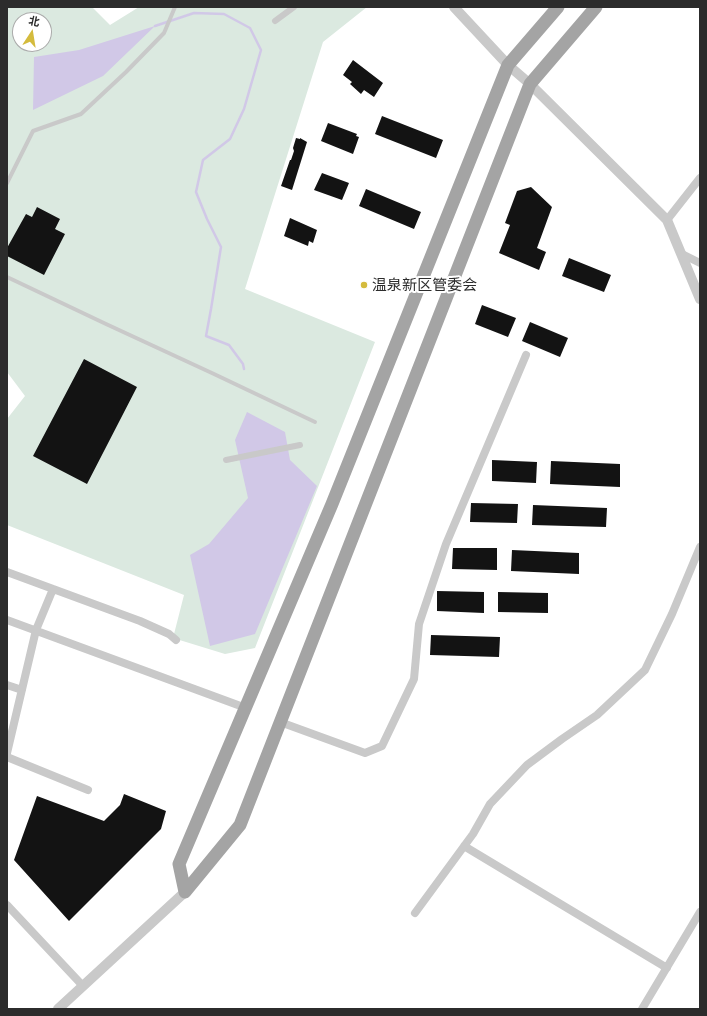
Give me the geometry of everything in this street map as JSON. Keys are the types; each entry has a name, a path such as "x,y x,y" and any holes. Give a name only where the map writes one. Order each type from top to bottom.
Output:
{"main road":[{"path":"185,892 180,864 332,504 508,65 558,7"},
{"path":"185,892 240,825 530,84 596,7"}],"street":[{"path":"275,21 294,7"},
{"path":"454,7 508,65 530,84 668,220 700,299"},
{"path":"668,220 700,178"},
{"path":"682,254 700,263"},
{"path":"280,722 365,753 382,746 414,679 419,624 446,544 526,355"},
{"path":"226,460 300,445"},
{"path":"415,913 473,834 490,804 528,765 597,715 645,670 672,614 700,547"},
{"path":"7,572 162,630 176,640"},
{"path":"7,753 10,723 22,690 36,630 53,589"},
{"path":"7,620 246,708"},
{"path":"7,685 22,690"},
{"path":"7,757 88,790"},
{"path":"464,846 667,968"},
{"path":"58,1009 185,892"},
{"path":"7,905 83,986"},
{"path":"642,1009 700,912"}],"lane":[{"path":"7,183 33,132 81,114 132,66 164,33 175,7"},
{"path":"7,276 315,422"}],"shaded area":[{"path":"7,7 92,7 110,25 139,7 367,7 323,42 245,289 375,342 255,648 225,654 173,638 184,595 7,525 7,419 25,396 7,372"},
{"path":"155,26 103,76 33,110 34,57 79,50"},
{"path":"247,412 285,432 290,460 317,486 255,634 210,646 190,555 209,544 248,498 235,440"}],"building":[{"path":"353,60 383,83 374,97 364,90 361,94 350,84 352,82 343,75"},
{"path":"382,116 443,140 436,158 375,134"},
{"path":"328,123 357,134 356,136 359,137 353,154 321,141"},
{"path":"296,138 300,138 307,142 292,190 281,186 294,151 293,148"},
{"path":"322,173 349,183 342,200 314,190"},
{"path":"531,187 552,207 537,248 546,252 539,270 499,253 510,225 505,223 517,191"},
{"path":"366,189 421,212 414,229 359,206"},
{"path":"37,207 60,219 55,229 65,234 44,275 7,256 7,248 26,214 32,217"},
{"path":"290,218 317,230 313,243 309,241 308,246 284,236"},
{"path":"569,258 611,275 604,292 562,276"},
{"path":"482,305 516,318 508,337 475,324"},
{"path":"530,322 568,338 560,357 522,341"},
{"path":"84,359 137,387 87,484 33,456"},
{"path":"492,460 537,462 536,483 492,481"},
{"path":"551,461 620,464 620,487 550,484"},
{"path":"471,503 518,504 517,523 470,522"},
{"path":"533,505 607,508 606,527 532,525"},
{"path":"453,548 497,548 497,570 452,569"},
{"path":"512,550 579,553 579,574 511,571"},
{"path":"437,591 484,592 484,613 437,611"},
{"path":"498,592 548,593 548,613 498,612"},
{"path":"431,635 500,637 499,657 430,655"},
{"path":"124,794 166,811 161,829 69,921 14,860 37,796 104,821 120,805"}],"waterway":[{"path":"155,26 194,13 224,14 250,28 261,50 244,109 230,139 203,160 196,192 221,247 206,336 229,345 243,364 244,369"}],"place":[{"name":"温泉新区管委会","path":"364,285"}]}
